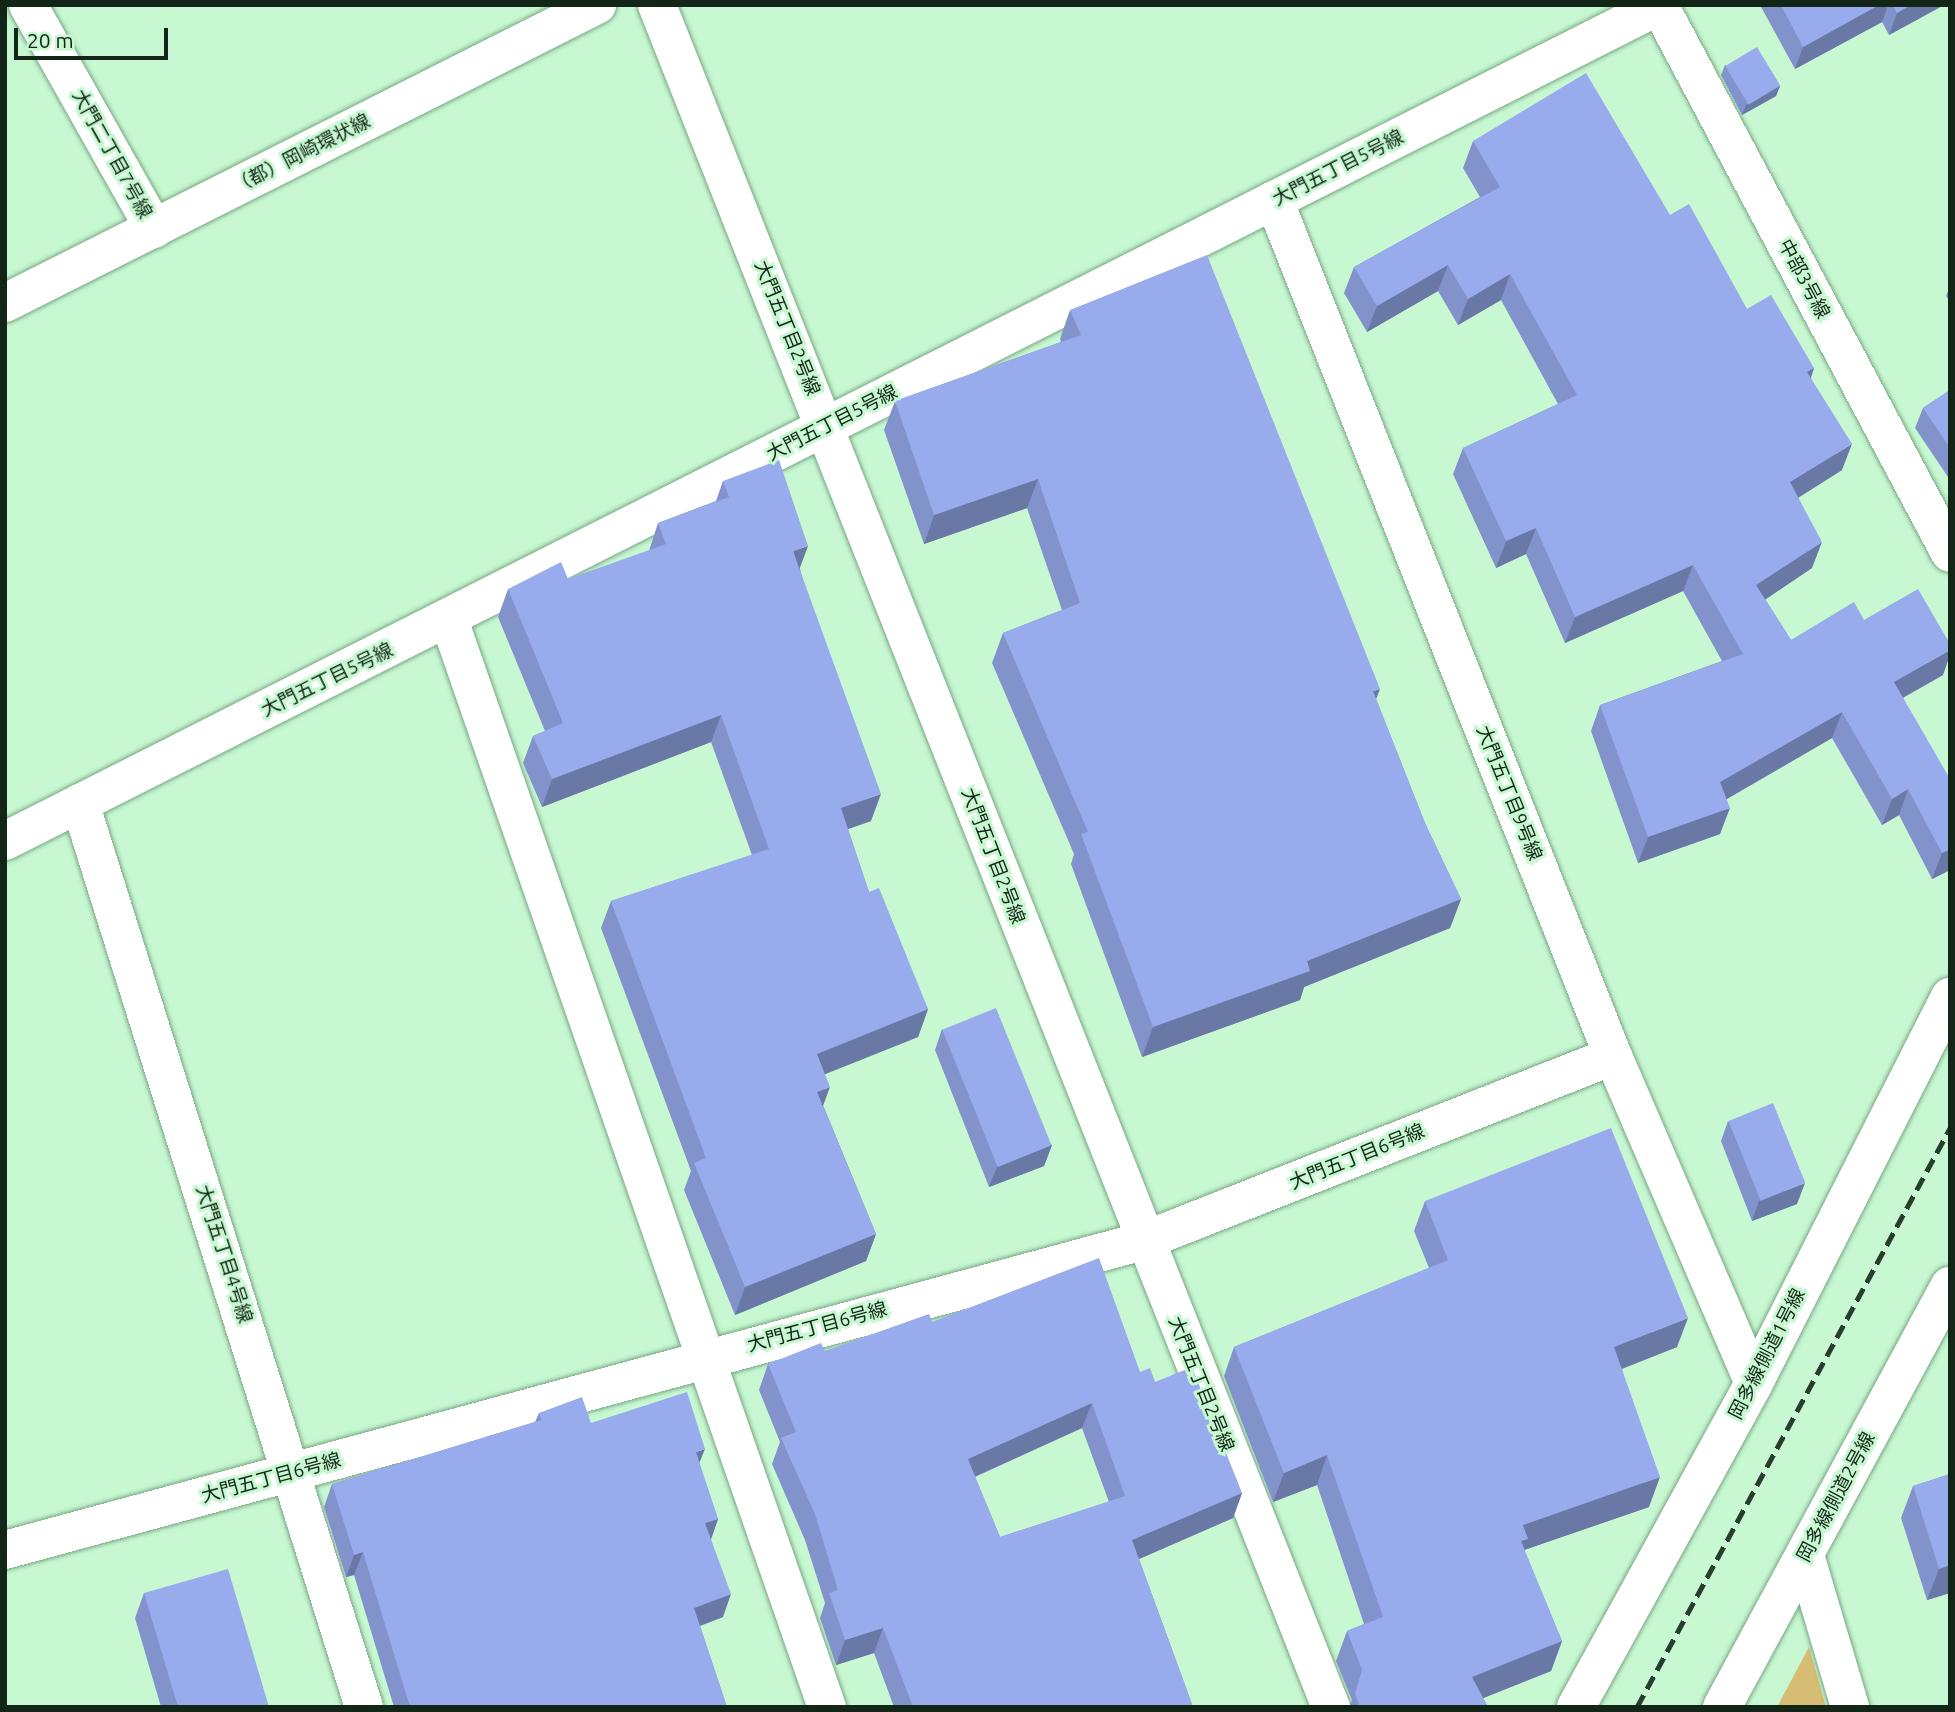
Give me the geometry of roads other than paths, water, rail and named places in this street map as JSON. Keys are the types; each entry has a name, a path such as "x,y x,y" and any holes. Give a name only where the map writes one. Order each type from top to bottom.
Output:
{"street":[{"name":"大門二丁目7号線","path":"28,5 154,229"},
{"name":"（都）岡崎環状線","path":"5,303 597,5"},
{"name":"大門五丁目2号線","path":"657,5 826,426 1143,1241 1331,1707"},
{"name":"大門五丁目5号線","path":"5,841 449,620 826,426 1660,6"},
{"name":"中部3号線","path":"1660,6 1950,553"},
{"name":"大門五丁目9号線","path":"1274,200 1613,1056 1754,1383"},
{"path":"449,620 827,1707"},
{"name":"大門五丁目4号線","path":"80,803 294,1472 364,1707"},
{"name":"岡多線側道1号線","path":"1576,1707 1754,1383 1950,997"},
{"name":"大門五丁目6号線","path":"5,1550 706,1357 1143,1241 1613,1056"},
{"name":"岡多線側道2号線","path":"1722,1707 1950,1286"},
{"path":"1805,1555 1850,1707"}],"railway":[{"path":"1637,1707 1950,1128"}]}
